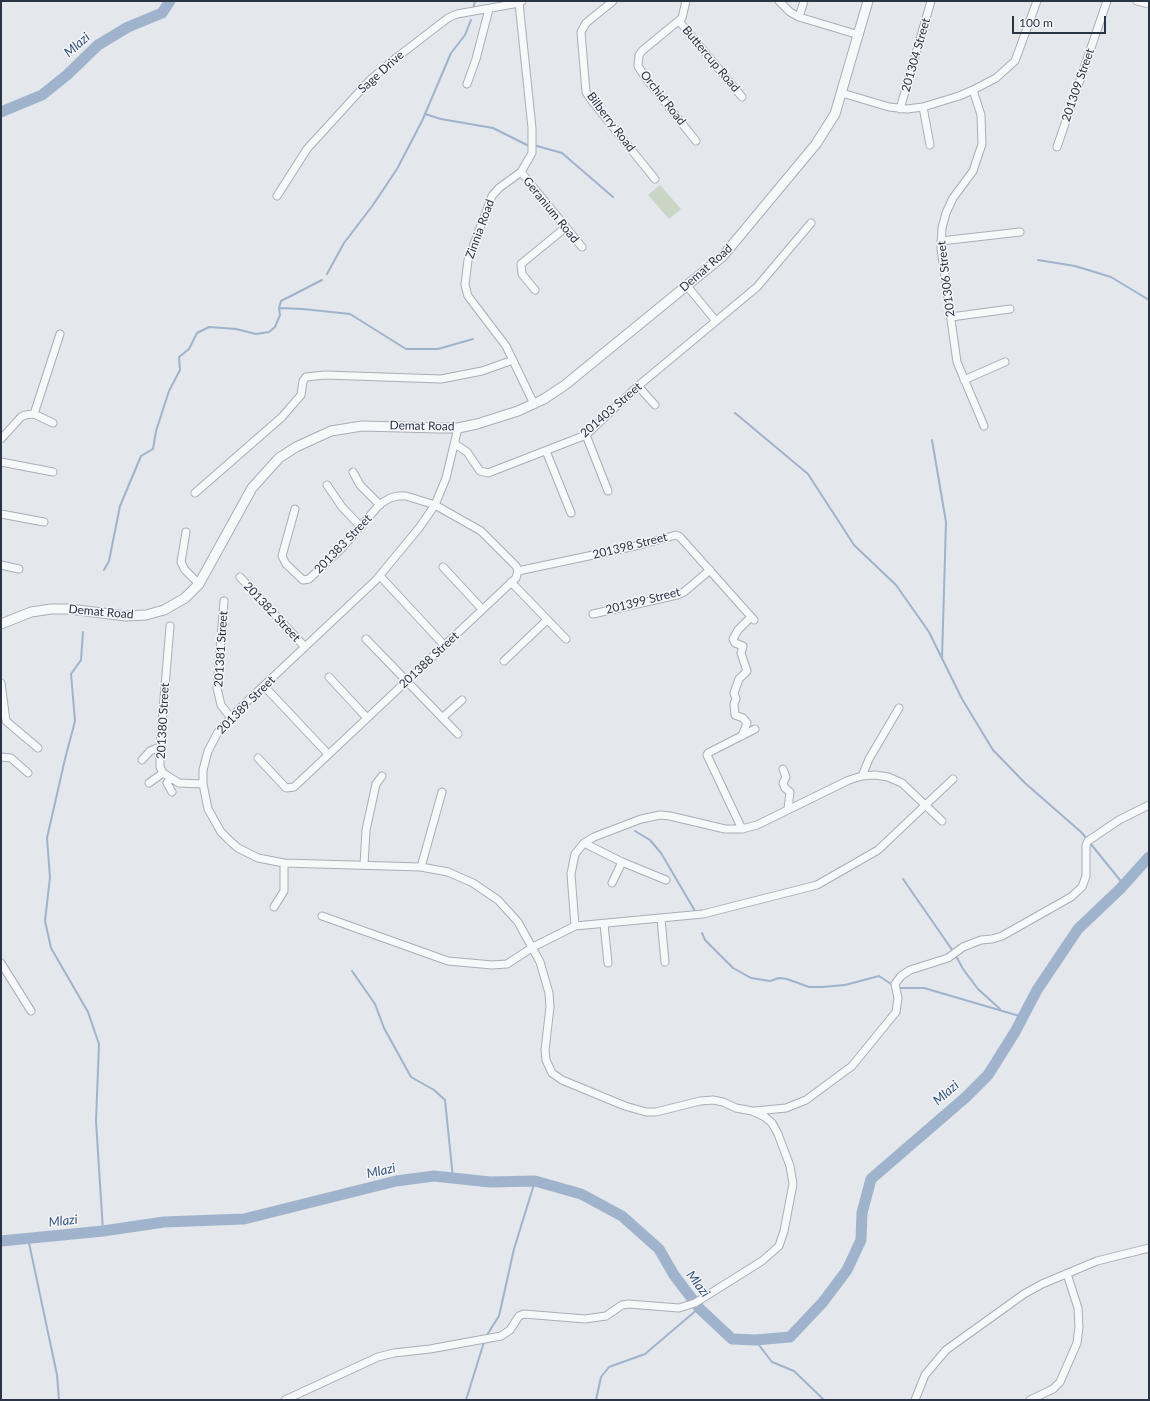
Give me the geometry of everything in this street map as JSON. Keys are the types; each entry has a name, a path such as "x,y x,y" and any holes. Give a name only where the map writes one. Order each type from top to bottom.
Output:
{"street":[{"name":"Bilberry Road","path":"613,1 586,23 581,32 585,86 588,97 655,179"},
{"path":"679,21 684,13 686,1"},
{"path":"779,1 790,12 799,17 858,35"},
{"path":"799,17 804,1"},
{"name":"Demat Road","path":"1,624 31,612 51,609 70,609 126,616 152,614 180,602 199,584 252,488 279,458 296,447 331,431 362,426 458,428 500,418 534,404 575,378 687,286 732,246 816,144 831,122 842,93 868,1"},
{"name":"201304 Street","path":"900,109 931,1"},
{"path":"842,93 900,109 923,107 973,90 996,78 1015,61 1037,1"},
{"name":"201309 Street","path":"1057,147 1107,1"},
{"path":"1137,1 1149,4"},
{"name":"Sage Drive","path":"277,196 308,149 369,81 448,18 457,14 520,2"},
{"name":"Zinnia Road","path":"520,2 532,128 532,153 521,172 492,196 468,260 464,280 468,296 498,334 513,360 534,404"},
{"path":"467,84 476,59 489,9"},
{"name":"Buttercup Road","path":"679,21 742,97"},
{"name":"Orchid Road","path":"679,21 643,50 639,56 638,66 696,140"},
{"name":"201306 Street","path":"973,90 982,124 980,155 973,171 953,198 946,213 941,241 957,362 984,426"},
{"path":"923,107 930,145"},
{"name":"Geranium Road","path":"521,172 582,247"},
{"name":"201403 Street","path":"454,444 467,452 480,471 488,473 586,435 638,386 757,287 811,223"},
{"path":"535,290 522,274 521,264 566,228"},
{"path":"941,241 1020,232"},
{"path":"687,286 716,321"},
{"path":"951,317 1010,309"},
{"path":"34,414 60,334"},
{"path":"195,493 282,417 301,395 303,381 306,377 325,375 440,379 482,371 513,360"},
{"path":"964,380 1005,362"},
{"path":"638,386 655,405"},
{"path":"1,438 21,417 34,414 54,423"},
{"name":"201389 Street","path":"458,428 449,469 434,505 419,528 380,576 264,686 218,732 208,750 203,770 203,784 208,809 221,832 230,842 238,848 258,858 284,863 421,867 448,872 487,892 507,909 518,922 540,962 549,994 550,1007 544,1050 546,1060 552,1073 562,1080 625,1106 646,1112 656,1112 700,1101 713,1100 752,1111"},
{"path":"586,435 608,491"},
{"path":"546,451 571,513"},
{"path":"1,462 53,472"},
{"path":"353,472 360,485 380,505"},
{"path":"327,485 342,508 361,526"},
{"name":"201383 Street","path":"295,509 282,556 286,564 303,580 310,579 341,549 380,505 390,498 406,496 434,505"},
{"path":"434,505 481,531 516,566 518,571"},
{"path":"1,514 44,522"},
{"path":"186,532 181,562 185,570 199,584"},
{"name":"201398 Street","path":"518,571 640,545 676,535 680,537 753,618 738,630 733,639 735,643 743,646 741,653 746,671 738,679 734,693 736,699 734,704 735,716 743,718 747,723 742,736"},
{"path":"1,565 19,569"},
{"path":"443,567 482,609"},
{"name":"201399 Street","path":"593,614 677,595 684,592 710,570"},
{"name":"201388 Street","path":"258,758 288,789 294,787 516,578 518,571"},
{"path":"380,576 444,646"},
{"name":"201382 Street","path":"240,577 305,647"},
{"path":"511,582 566,639"},
{"name":"201381 Street","path":"224,601 218,688 221,705 231,718"},
{"path":"504,661 547,620"},
{"name":"201380 Street","path":"170,626 160,759 163,773 170,779 190,784 203,784"},
{"path":"366,639 458,734"},
{"path":"329,677 367,718"},
{"path":"1,683 6,721 38,748"},
{"path":"264,686 328,754"},
{"path":"442,718 462,700"},
{"path":"862,776 869,759 899,708"},
{"path":"742,829 707,755 755,730"},
{"path":"142,760 150,751 160,747"},
{"path":"1,757 11,758 28,773"},
{"path":"783,769 786,777 783,783 785,788 790,792 788,809"},
{"path":"149,783 163,773"},
{"path":"364,865 366,830 376,784 382,776"},
{"path":"575,926 571,868 575,854 584,843 594,837 641,819 660,815 725,829 742,829 757,825 788,809 862,776 881,776 902,783 926,804 942,821"},
{"path":"170,779 167,782 172,792"},
{"path":"322,916 385,940 454,962 492,965 507,964 533,947 575,926 703,914 817,885 878,850 953,779"},
{"path":"421,867 442,792"},
{"path":"752,1111 786,1108 806,1100 852,1066 896,1012 898,998 896,984 906,973 948,958 963,947 981,940 1002,936 1071,897 1082,887 1086,876 1086,845 1088,841 1118,820 1149,805"},
{"path":"584,843 622,862 666,880"},
{"path":"612,883 622,862"},
{"path":"274,907 284,891 284,863"},
{"path":"661,919 665,962"},
{"path":"604,924 608,963"},
{"path":"1,963 4,975 31,1011"},
{"path":"285,1400 378,1357 394,1353 424,1350 501,1336 510,1330 520,1316 524,1314 585,1320 606,1316 628,1304 679,1308 695,1303 720,1289 762,1261 778,1246 784,1231 793,1184 790,1166 774,1128 767,1119 752,1111"},
{"path":"915,1400 925,1375 946,1350 1024,1294 1097,1261 1149,1248"},
{"path":"1030,1400 1053,1389 1060,1382 1078,1342 1078,1308 1067,1274"}],"green space":[{"path":"660,185 681,209 669,219 648,195"}],"waterway":[{"name":"Mlazi","path":"1,112 42,95 67,75 98,45 128,27 162,13 170,1"},
{"path":"473,9 475,1"},
{"path":"327,274 344,243 373,205 397,169 422,121 451,53 465,35 471,20"},
{"path":"425,114 441,119 493,128 527,145"},
{"path":"537,146 562,153 613,197"},
{"path":"1038,260 1075,266 1111,277 1149,300"},
{"path":"104,570 109,561 120,506 141,456 153,449 156,431 169,391 180,370 179,357 189,349 197,333 209,327 236,329 256,334 269,332 275,327 280,315 279,308 281,301 322,280"},
{"path":"279,308 350,314 406,349 438,349 473,339"},
{"path":"735,413 808,474 854,545 896,585 929,632 962,699 993,750 1025,783 1087,839"},
{"path":"932,440 946,522 942,659"},
{"path":"83,632 81,660 71,674 75,721 47,838 50,877 45,921 51,948 88,1012 99,1044 96,1121 103,1231"},
{"path":"635,831 650,840 661,853 695,911"},
{"path":"1090,843 1124,885"},
{"name":"Mlazi","path":"1,1241 103,1231 164,1222 244,1219 396,1181 434,1176 490,1182 535,1181 581,1194 622,1216 659,1249 674,1275 699,1308 732,1339 755,1340 790,1337 823,1302 847,1270 861,1240 862,1213 871,1179 966,1097 988,1075 1015,1032 1037,990 1078,929 1121,888 1149,857"},
{"path":"903,879 955,954 963,969 978,989 1000,1009"},
{"path":"702,933 705,940 733,968 751,978 770,981 779,978 787,979 809,987 822,987 845,985 879,976 894,986"},
{"path":"352,971 375,1004 384,1028 411,1077 434,1090 445,1100 453,1178"},
{"path":"898,988 924,988 1023,1017"},
{"path":"485,1338 499,1316 514,1249 535,1181"},
{"path":"28,1238 57,1375 59,1400"},
{"path":"596,1400 601,1377 609,1367 645,1354 699,1308"},
{"path":"755,1340 772,1362 794,1371 824,1400"},
{"path":"466,1400 484,1342"}]}
